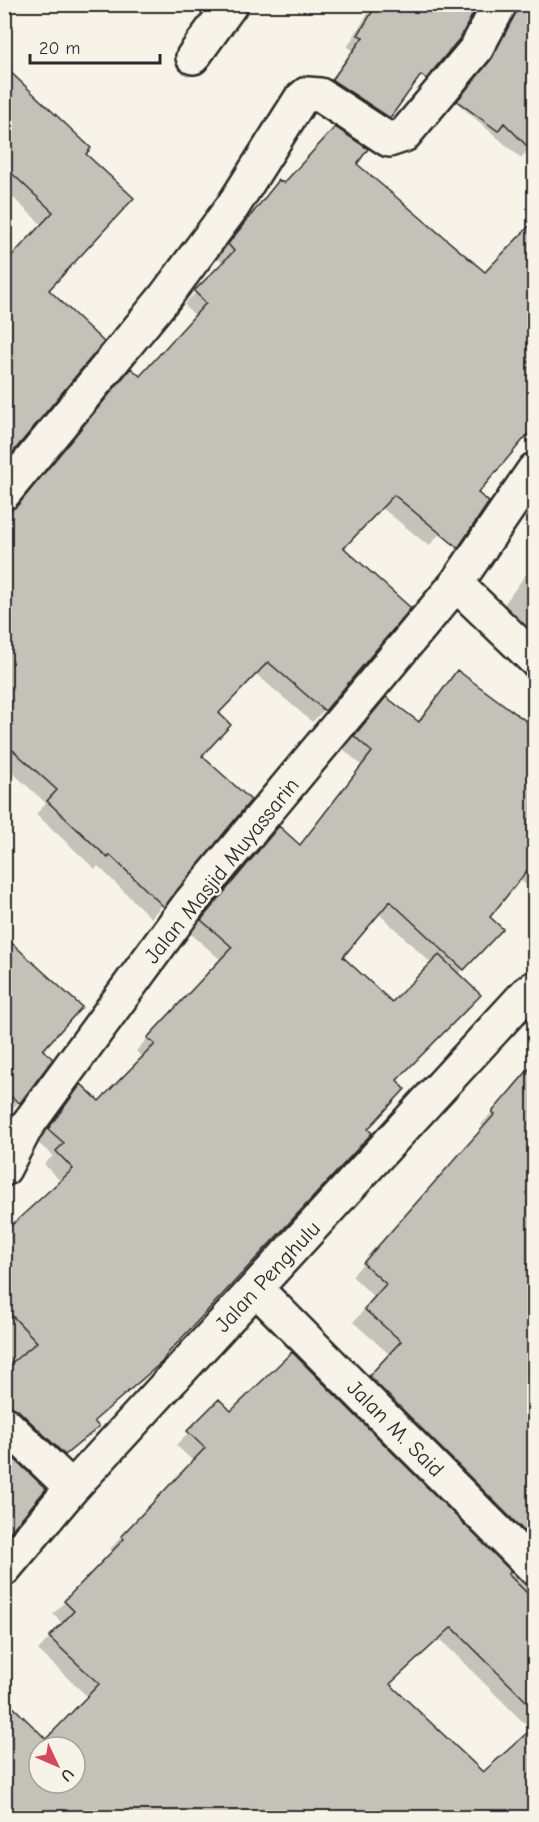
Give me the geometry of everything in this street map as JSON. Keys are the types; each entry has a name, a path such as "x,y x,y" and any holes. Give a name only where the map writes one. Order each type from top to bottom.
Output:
{"street":[{"path":"193,57 231,4"},
{"path":"4,493 165,297 233,206 300,100 308,94 320,95 388,140 404,135 477,49 500,4"},
{"name":"Jalan Masjid Muyassarin","path":"4,1169 26,1127 190,903 456,584 534,470"},
{"path":"456,584 534,658"},
{"name":"Jalan Penghulu","path":"4,1569 72,1488 526,994 534,988"},
{"name":"Jalan M. Said","path":"256,1289 530,1553"},
{"path":"4,1423 72,1488"}],"building":[{"path":"377,4 478,4 460,38 426,79 421,75 390,118 332,80 363,37 358,35"},
{"path":"519,4 534,4 534,153 504,123 498,131 457,101 492,58"},
{"path":"4,66 91,148 86,154 134,198 49,290 104,342 4,463 4,264 53,212 4,166"},
{"path":"335,127 368,149 357,164 485,272 534,221 534,427 478,493 489,502 458,548 394,495 344,548 411,608 325,711 268,662 219,713 231,725 202,756 251,800 164,907 110,855 108,858 47,801 57,790 4,742 4,511 18,505 131,368 140,376 206,303 194,291 234,251 228,244 279,180 284,183"},
{"path":"457,670 534,727 534,862 490,917 503,929 464,970 390,901 343,957 392,1002 439,955 481,995 397,1080 405,1089 368,1129 372,1133 162,1362 94,1421 99,1427 65,1455 17,1409 4,1405 4,1369 37,1342 4,1307 4,1232 73,1169 56,1151 64,1143 48,1129 81,1084 99,1101 155,1044 147,1038 232,947 201,920 279,826 300,845 372,752 354,736 386,697 419,722"},
{"path":"4,936 82,1007 43,1050 53,1059 20,1103 4,1092"},
{"path":"534,1063 534,1528 528,1535 369,1376 401,1341 364,1309 386,1284 363,1263 495,1114 492,1112"},
{"path":"292,1352 511,1571 508,1574 534,1600 534,1709 452,1627 390,1684 483,1772 534,1727 534,1818 4,1818 4,1698 42,1735 27,1735 27,1795 87,1795 87,1735 50,1735 99,1684 49,1637 74,1611 64,1601 124,1539 121,1536 205,1448 187,1431 219,1399 231,1411"},
{"path":"4,1449 46,1489 4,1539"}]}
